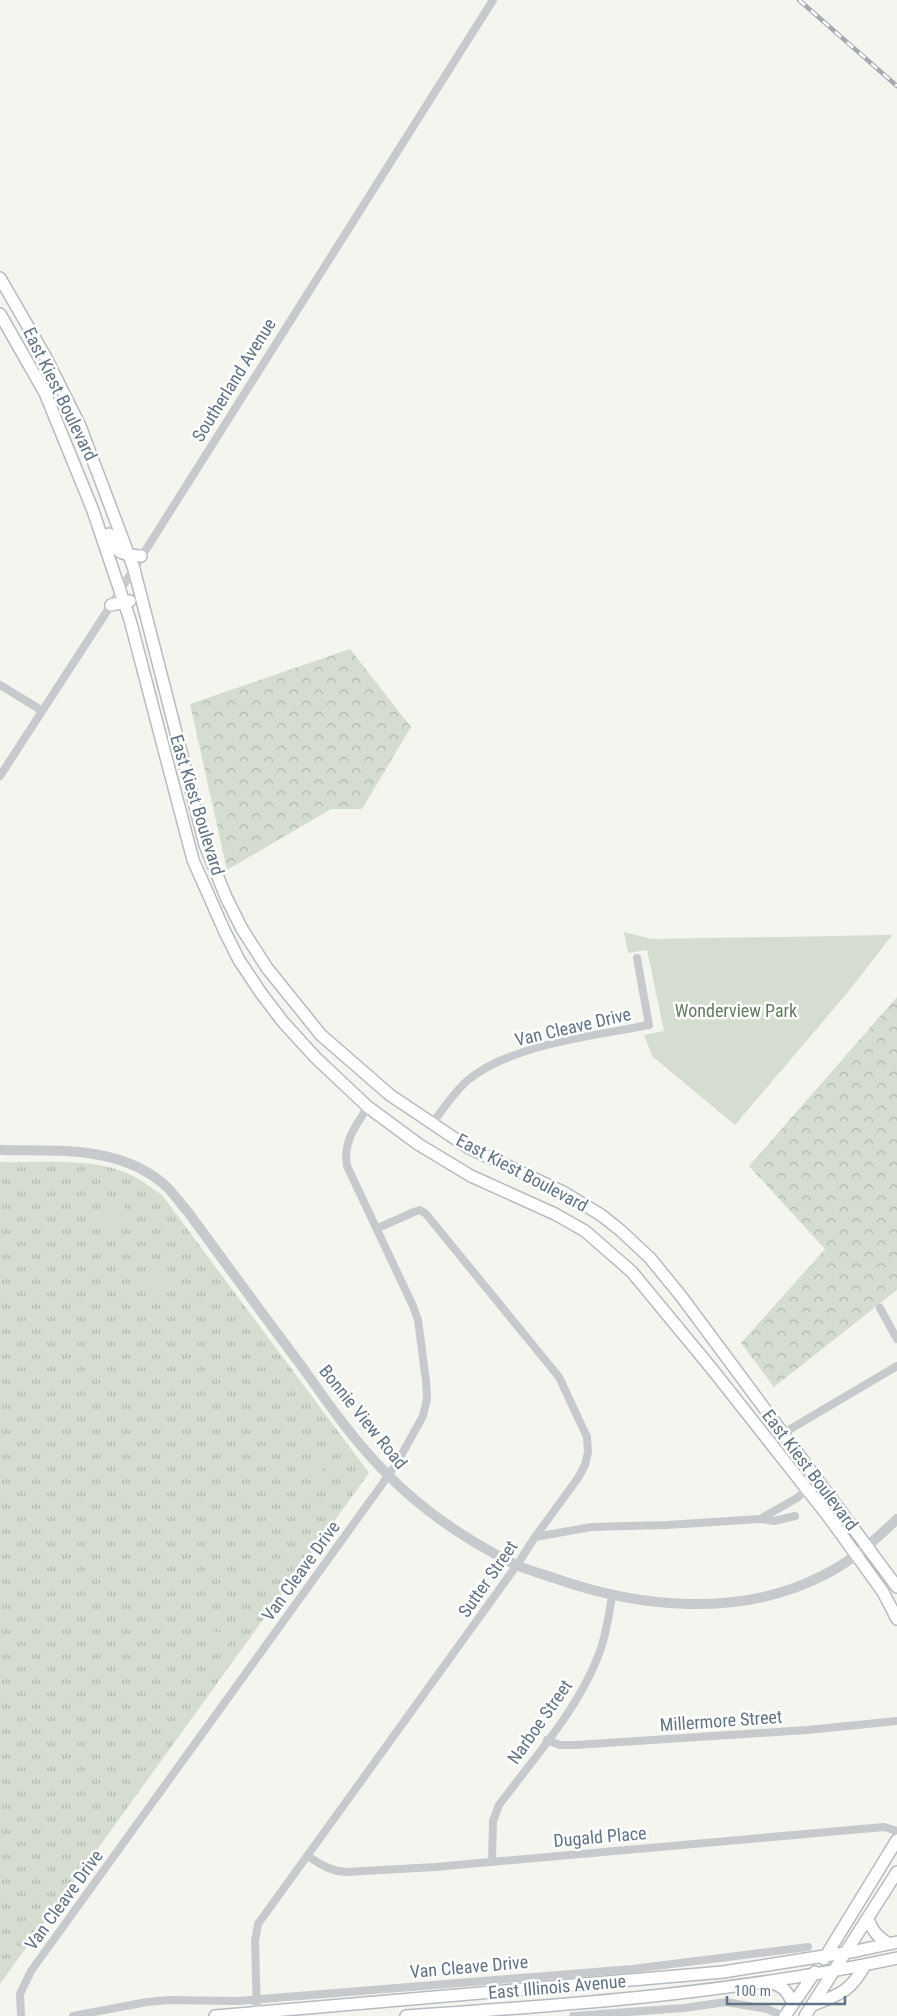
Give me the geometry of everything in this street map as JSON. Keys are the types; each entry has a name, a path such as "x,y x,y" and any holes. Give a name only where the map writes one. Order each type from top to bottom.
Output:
{"main road":[{"name":"East Kiest Boulevard","path":"0,278 46,356 80,426 135,556 134,568 193,805 205,845 226,898 267,968 321,1035 390,1095 469,1148 563,1192 601,1215 650,1258 897,1587"},
{"path":"0,302 10,296"},
{"name":"East Kiest Boulevard","path":"0,314 44,393 92,508 124,602 193,860 239,960 283,1022 316,1058 368,1106 418,1144 471,1176 555,1214 584,1231 632,1272 807,1489 883,1592 897,1619"},
{"path":"92,508 103,517 114,548 120,553 135,556"},
{"path":"111,605 129,600 134,602 144,635 154,650"},
{"path":"212,904 226,898"},
{"path":"784,2016 826,1956 897,1840"},
{"path":"806,2016 897,1872"},
{"path":"868,1918 878,1937 893,1943"},
{"name":"East Illinois Avenue","path":"215,2016 257,2015 723,1972 847,1953 893,1943"},
{"name":"East Illinois Avenue","path":"406,2016 547,2006 726,1988 897,1958"},
{"path":"813,2005 836,1995 854,1984 865,1965"},
{"path":"767,1981 783,1987 793,2004"},
{"path":"545,1988 547,2006"}],"street":[{"name":"Southerland Avenue","path":"135,556 493,0"},
{"path":"0,776 134,568"},
{"path":"0,685 41,710"},
{"name":"Van Cleave Drive","path":"432,1124 468,1080 513,1055 649,1025 638,958"},
{"name":"Van Cleave Drive","path":"21,2016 20,1994 31,1971 388,1476 423,1416 427,1398 418,1320 378,1228 347,1166 345,1155 351,1132 368,1106"},
{"name":"Bonnie View Road","path":"0,1150 85,1152 101,1155 139,1169 168,1188 188,1212 346,1427 388,1476 409,1495 440,1518 486,1548 518,1565 582,1588 612,1596 656,1602 694,1604 756,1598 773,1595 822,1576 868,1546 897,1519"},
{"name":"Sutter Street","path":"257,2015 255,1941 258,1924 518,1565 535,1537 578,1478 585,1465 588,1452 587,1437 583,1426 566,1390 549,1365 423,1211 414,1212 378,1228"},
{"path":"880,1308 897,1339"},
{"path":"770,1442 897,1366"},
{"path":"760,1519 797,1498 807,1489"},
{"path":"535,1537 591,1527 667,1525 760,1519 774,1521 795,1516"},
{"name":"Narboe Street","path":"492,1862 492,1821 499,1806 572,1706 592,1671 608,1625 612,1596"},
{"name":"Millermore Street","path":"547,1740 560,1744 575,1745 807,1730 897,1721"},
{"name":"Dugald Place","path":"308,1856 326,1868 346,1872 435,1867 884,1828 897,1831"},
{"name":"Van Cleave Drive","path":"73,2016 147,2002 169,2000 237,2001 632,1970 808,1947"},
{"path":"573,2016 684,2008 726,2002 766,2010 784,2016"}],"green space":[{"path":"350,649 411,727 362,809 331,809 227,870 190,704"},
{"name":"Wonderview Park","path":"624,932 652,939 893,934 848,992 735,1125 652,1056 644,1035 664,1031 647,950 628,953"},
{"path":"897,997 897,1290 774,1387 741,1343 825,1249 749,1166"},
{"path":"0,1162 75,1162 105,1166 131,1175 162,1195 369,1473 0,1984"},
{"path":"114,1198 121,1201 127,1211 127,1215 121,1220 106,1224 100,1219 100,1210"},
{"path":"161,1268 167,1272 170,1284 165,1289 158,1284 148,1284 143,1277 144,1272"},
{"path":"314,1458 323,1462 325,1467 321,1474 298,1473 295,1469 299,1460"},
{"path":"213,1631 225,1633 229,1638 228,1644 222,1650 211,1648 206,1642 207,1634"}],"railway":[{"path":"799,0 897,86"}]}
